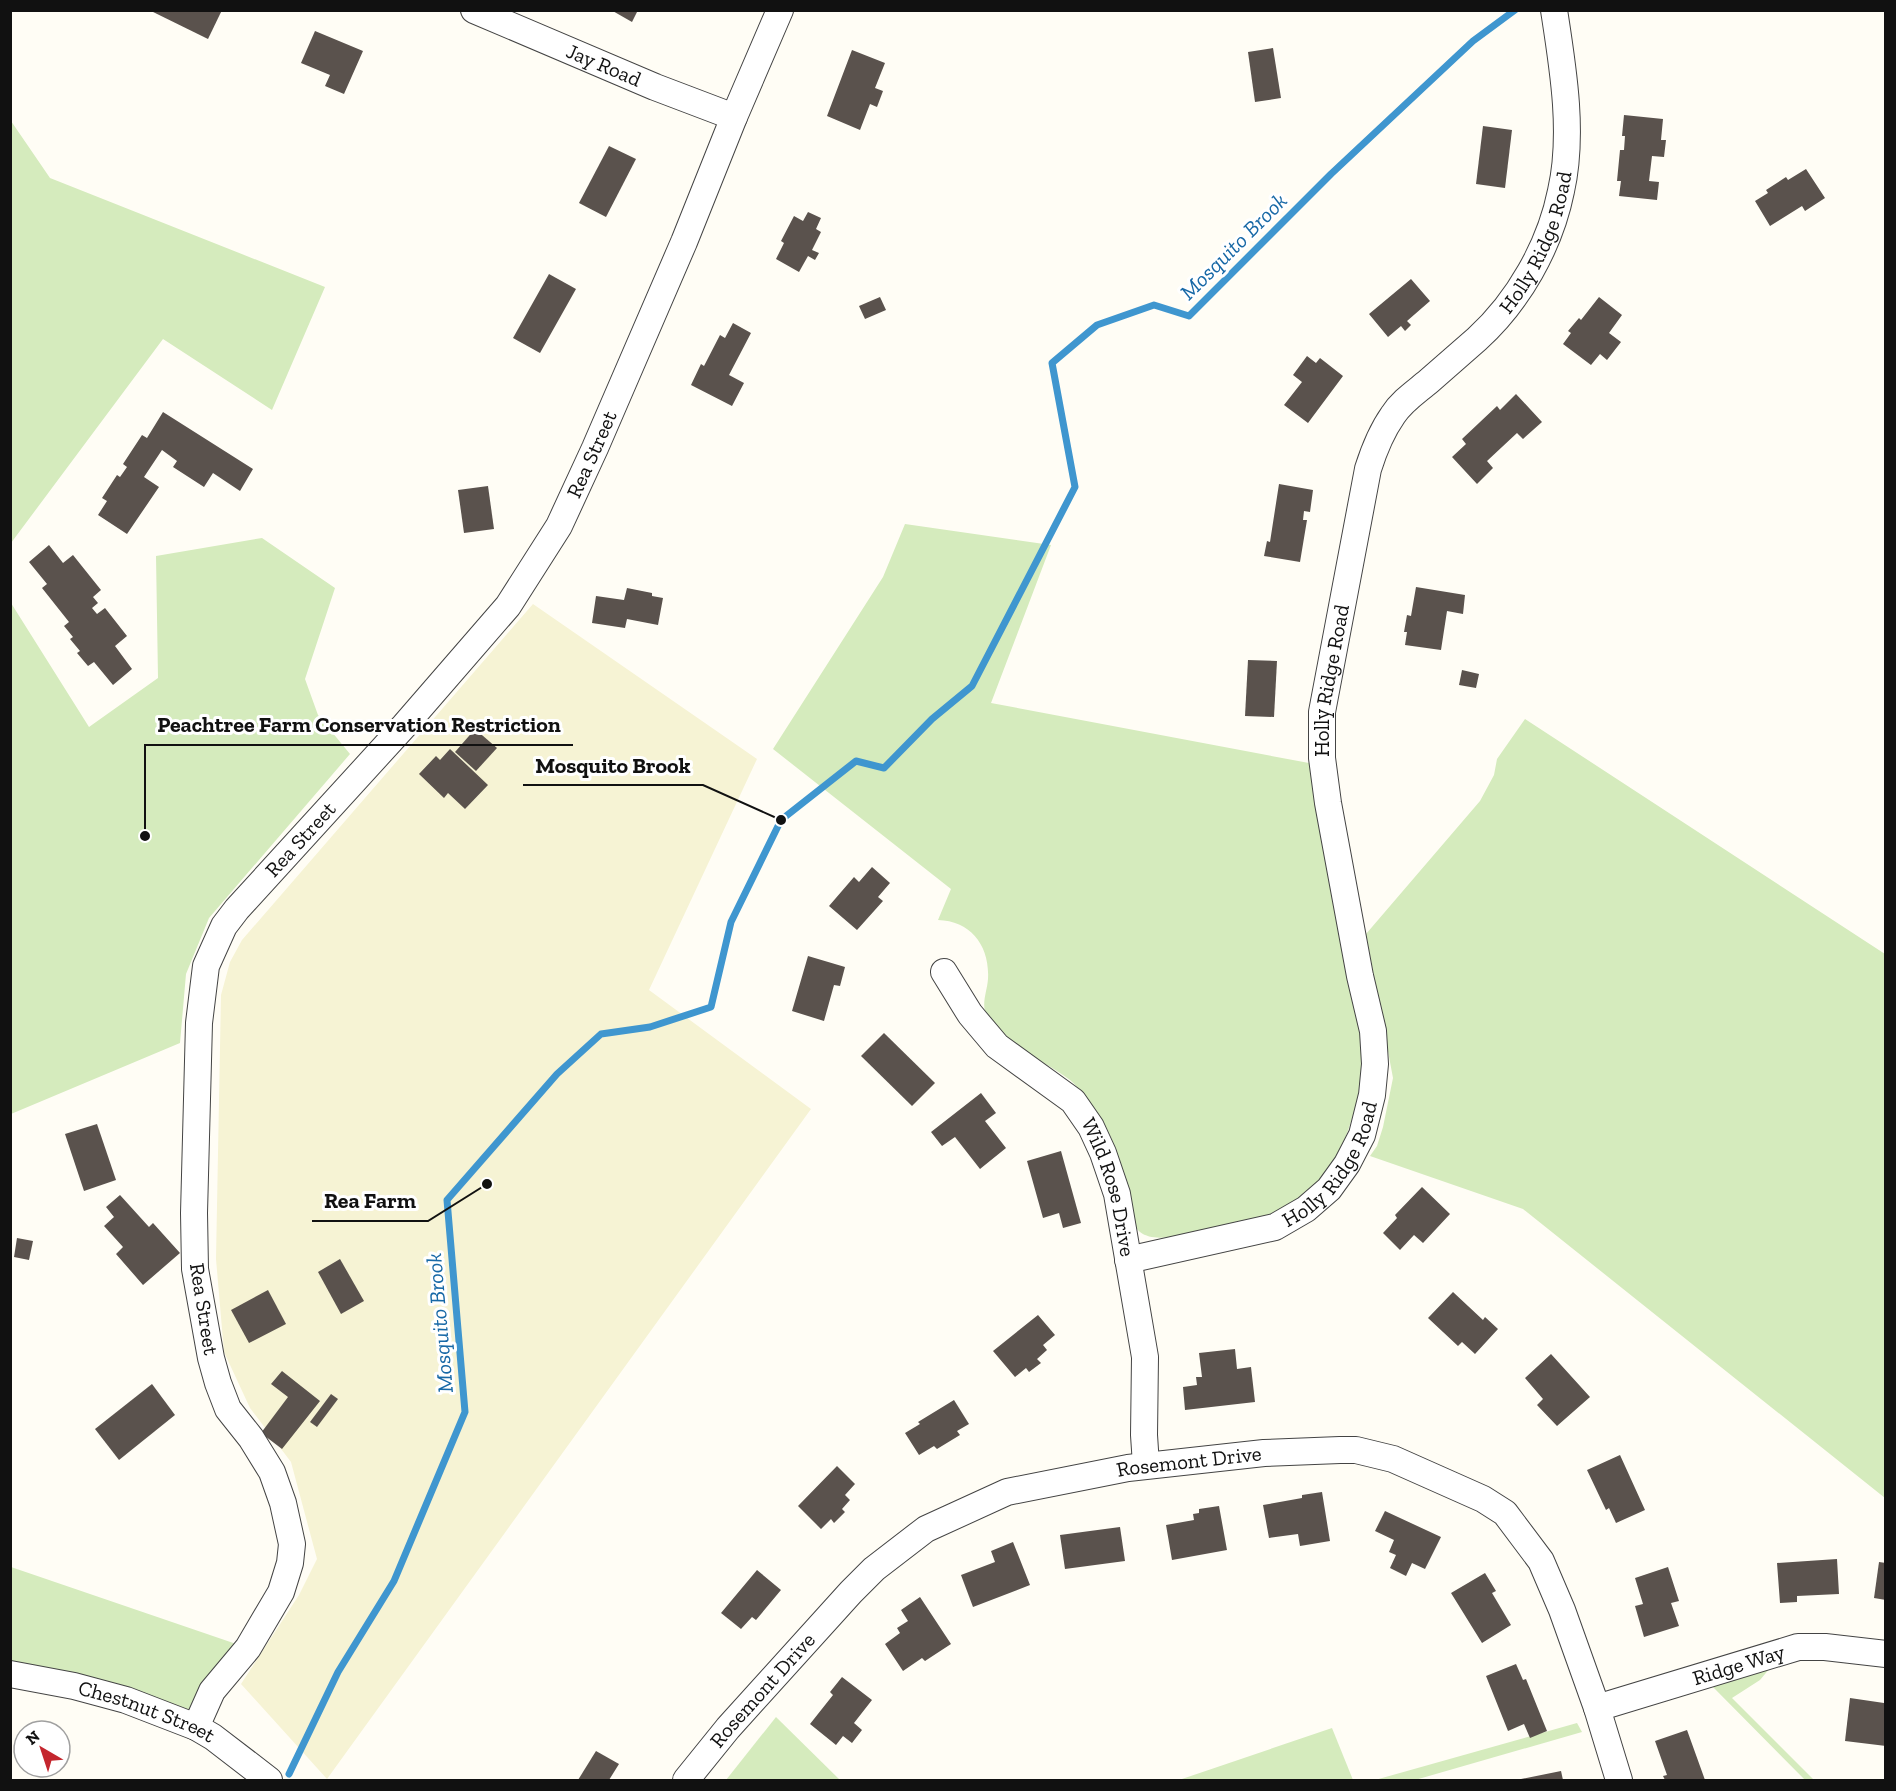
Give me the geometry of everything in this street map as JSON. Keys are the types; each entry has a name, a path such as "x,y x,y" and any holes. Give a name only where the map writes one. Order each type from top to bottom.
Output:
{"street":[{"name":"Jay Road","path":"474,10 655,87 734,117"},
{"name":"Rea Street","path":"196,1727 212,1692 248,1648 281,1593 290,1563 292,1544 283,1503 272,1472 228,1409 218,1383 211,1358 195,1269 197,1047 206,966 224,926 237,909 508,606 559,525 595,448 684,242 780,10"},
{"name":"Holly Ridge Road","path":"1128,1260 1275,1227 1306,1209 1329,1189 1347,1164 1362,1135 1372,1095 1373,1031 1360,976 1328,802 1322,758 1322,712 1368,469 1377,443 1393,415 1407,398 1496,321 1531,269 1548,235 1562,191 1566,119 1562,63 1554,10"},
{"name":"Wild Rose Drive","path":"944,972 970,1014 997,1046 1073,1101 1091,1128 1103,1153 1117,1194 1145,1357 1146,1465"},
{"name":"Rosemont Drive","path":"686,1780 728,1728 851,1592 874,1569 926,1529 1007,1492 1146,1465 1264,1453 1356,1450 1393,1459 1483,1499 1505,1513 1541,1561 1562,1610 1597,1708 1619,1780"},
{"name":"Ridge Way","path":"1597,1708 1798,1647 1825,1647 1886,1654"},
{"name":"Chestnut Street","path":"10,1674 74,1686 115,1697 196,1727 213,1737 269,1780"}],"shaded area":[{"path":"533,604 757,759 649,990 811,1109 327,1779 241,1684 299,1595 317,1559 291,1462 250,1408 224,1352 216,1259 221,995 230,962 242,940"}],"green space":[{"path":"11,121 50,178 325,287 272,410 163,339 11,543"},
{"path":"905,524 1051,545 991,703 1309,763 1339,928 1359,1019 1363,1059 1356,1105 1338,1155 1322,1180 1290,1204 1274,1212 1230,1226 1160,1238 1140,1232 1135,1226 1129,1209 1118,1154 1093,1106 1070,1080 1004,1038 988,1019 984,1004 988,967 982,946 969,930 950,921 938,920 951,889 773,749 883,577"},
{"path":"262,538 335,588 305,679 318,715 350,754 209,918 186,974 180,1043 11,1114 11,603 89,727 158,678 156,556"},
{"path":"1525,719 1885,954 1885,1498 1523,1209 1370,1156 1377,1146 1383,1127 1393,1078 1366,934 1480,801 1494,775 1497,759"},
{"path":"11,1567 248,1648 196,1727 11,1674"},
{"path":"1770,1668 1760,1680 1732,1698 1814,1780 1805,1780 1712,1686"},
{"path":"776,1717 840,1780 726,1780"},
{"path":"1577,1723 1582,1732 1415,1780 1375,1780"},
{"path":"1332,1728 1353,1780 1179,1780"}],"building":[{"path":"149,10 222,10 208,39"},
{"path":"611,10 638,10 632,22"},
{"path":"315,31 363,51 344,94 325,86 330,75 301,63"},
{"path":"1273,48 1281,98 1255,102 1248,52"},
{"path":"852,50 885,63 875,88 883,91 877,107 870,104 860,130 827,116"},
{"path":"1624,115 1663,119 1661,140 1666,140 1664,157 1652,156 1649,181 1659,182 1657,200 1619,196 1621,181 1617,181 1620,150 1624,150 1625,136 1622,136"},
{"path":"1483,126 1512,130 1505,188 1476,184"},
{"path":"609,146 636,159 606,217 579,203"},
{"path":"1806,169 1825,198 1805,211 1802,206 1770,226 1755,201 1768,193 1766,190 1786,177 1788,180"},
{"path":"808,212 821,218 816,229 821,232 812,250 819,253 815,260 808,256 799,272 776,259 784,243 781,241 794,216 803,221"},
{"path":"549,274 576,289 540,353 513,338"},
{"path":"1411,279 1430,301 1407,321 1411,325 1405,331 1401,326 1388,337 1369,314"},
{"path":"880,297 886,310 865,319 859,306"},
{"path":"1599,297 1622,315 1609,333 1621,342 1607,360 1600,354 1591,365 1563,344 1571,333 1568,331 1579,318 1581,320"},
{"path":"733,323 751,333 729,375 744,383 732,406 691,385 701,364 704,366 720,335 725,338"},
{"path":"1307,356 1316,363 1320,358 1343,376 1308,423 1284,405 1302,382 1293,375"},
{"path":"1516,394 1542,422 1523,439 1517,433 1487,461 1493,468 1477,484 1452,457 1466,444 1462,439 1497,406 1500,410"},
{"path":"163,412 253,469 240,491 213,473 204,487 173,467 177,461 162,450 144,477 159,487 127,534 98,515 107,501 102,498 117,475 120,477 127,467 123,464 142,435 147,438"},
{"path":"1279,484 1313,490 1310,512 1304,511 1303,520 1307,520 1300,562 1264,556 1267,541 1270,542"},
{"path":"488,486 494,529 464,533 458,490"},
{"path":"49,545 63,563 73,555 101,590 93,597 98,603 92,608 97,614 105,608 127,636 115,646 132,669 113,685 94,662 88,666 77,653 80,651 70,639 73,637 64,626 69,622 42,588 47,584 29,562"},
{"path":"1416,587 1465,595 1463,614 1447,611 1441,650 1405,645 1407,632 1404,632 1407,615 1411,616"},
{"path":"627,588 652,593 652,596 663,598 658,625 627,619 625,628 592,623 596,596 624,600"},
{"path":"1248,660 1277,661 1274,717 1245,716"},
{"path":"1462,670 1479,674 1476,688 1459,685"},
{"path":"475,729 497,748 476,771 455,752"},
{"path":"450,749 488,785 465,809 448,793 444,798 419,774 436,756 440,760"},
{"path":"872,867 890,883 878,897 883,901 857,930 829,906 854,877 859,882"},
{"path":"808,956 845,967 840,986 834,985 824,1021 792,1011"},
{"path":"884,1033 935,1083 912,1106 861,1056"},
{"path":"981,1093 996,1113 985,1121 1006,1148 980,1169 955,1137 942,1146 931,1132"},
{"path":"97,1124 116,1180 84,1191 65,1134"},
{"path":"1061,1151 1081,1223 1063,1228 1059,1213 1043,1218 1027,1161"},
{"path":"1422,1187 1450,1214 1423,1243 1414,1235 1400,1250 1383,1233 1397,1218 1395,1215"},
{"path":"120,1195 149,1227 153,1223 180,1253 143,1285 116,1254 123,1247 104,1226 114,1217 106,1207"},
{"path":"17,1238 33,1241 29,1260 14,1257"},
{"path":"340,1259 364,1301 341,1314 318,1272"},
{"path":"268,1290 286,1324 249,1343 231,1310"},
{"path":"1453,1292 1483,1320 1485,1317 1498,1329 1475,1354 1462,1342 1458,1346 1428,1318"},
{"path":"1038,1315 1055,1335 1043,1345 1047,1350 1037,1359 1041,1363 1029,1372 1026,1368 1015,1377 993,1351"},
{"path":"1235,1349 1237,1369 1251,1367 1255,1402 1185,1410 1183,1387 1197,1385 1196,1377 1202,1377 1199,1353"},
{"path":"1551,1354 1590,1397 1557,1426 1537,1405 1543,1399 1525,1378"},
{"path":"282,1371 320,1401 282,1449 261,1433 288,1397 271,1384"},
{"path":"152,1384 175,1415 119,1460 95,1429"},
{"path":"331,1394 338,1399 317,1427 310,1422"},
{"path":"954,1400 969,1424 957,1431 960,1435 937,1449 934,1446 919,1455 905,1433 920,1424 918,1422"},
{"path":"1620,1455 1645,1510 1616,1523 1609,1508 1606,1510 1587,1470"},
{"path":"837,1466 855,1484 845,1495 850,1500 842,1509 845,1512 834,1523 831,1519 821,1529 798,1506"},
{"path":"1322,1492 1330,1541 1300,1546 1298,1534 1269,1538 1263,1505"},
{"path":"1219,1506 1227,1550 1172,1560 1166,1525 1194,1520 1193,1514 1199,1513 1199,1509"},
{"path":"1385,1511 1441,1537 1425,1569 1412,1563 1406,1576 1390,1568 1396,1555 1389,1552 1394,1540 1375,1531"},
{"path":"1120,1527 1125,1561 1065,1569 1060,1535"},
{"path":"1013,1542 1030,1585 973,1607 961,1575 995,1562 991,1551"},
{"path":"1837,1559 1839,1594 1797,1596 1797,1602 1780,1603 1777,1563"},
{"path":"1879,1562 1886,1563 1886,1600 1874,1598"},
{"path":"1668,1567 1679,1601 1671,1603 1679,1626 1644,1637 1635,1606 1643,1604 1635,1578"},
{"path":"757,1570 781,1590 756,1620 752,1617 741,1629 721,1613"},
{"path":"1485,1573 1496,1591 1492,1593 1511,1625 1482,1643 1451,1593"},
{"path":"920,1597 951,1644 925,1661 922,1658 903,1671 885,1644 900,1633 897,1628 908,1621 901,1610"},
{"path":"1516,1664 1523,1680 1526,1679 1547,1731 1530,1738 1524,1724 1508,1731 1486,1676"},
{"path":"842,1677 872,1700 854,1723 862,1730 852,1743 843,1736 836,1745 810,1724 833,1695 830,1692"},
{"path":"1850,1698 1884,1703 1886,1746 1845,1741"},
{"path":"1687,1730 1705,1780 1665,1780 1663,1776 1667,1775 1655,1741"},
{"path":"596,1751 619,1764 609,1780 578,1780"},
{"path":"1561,1771 1563,1780 1521,1780 1521,1779"}],"waterway":[{"name":"Mosquito Brook","path":"289,1774 338,1672 394,1581 465,1412 447,1200 557,1074 601,1034 650,1027 711,1007 731,922 781,820 856,761 884,768 932,719 972,686 1075,487 1052,363 1097,325 1154,305 1189,316 1331,174 1473,41 1515,10"}],"place":[{"name":"Mosquito Brook","path":"781,820"},
{"name":"Peachtree Farm Conservation Restriction","path":"145,836"},
{"name":"Rea Farm","path":"487,1184"}]}
